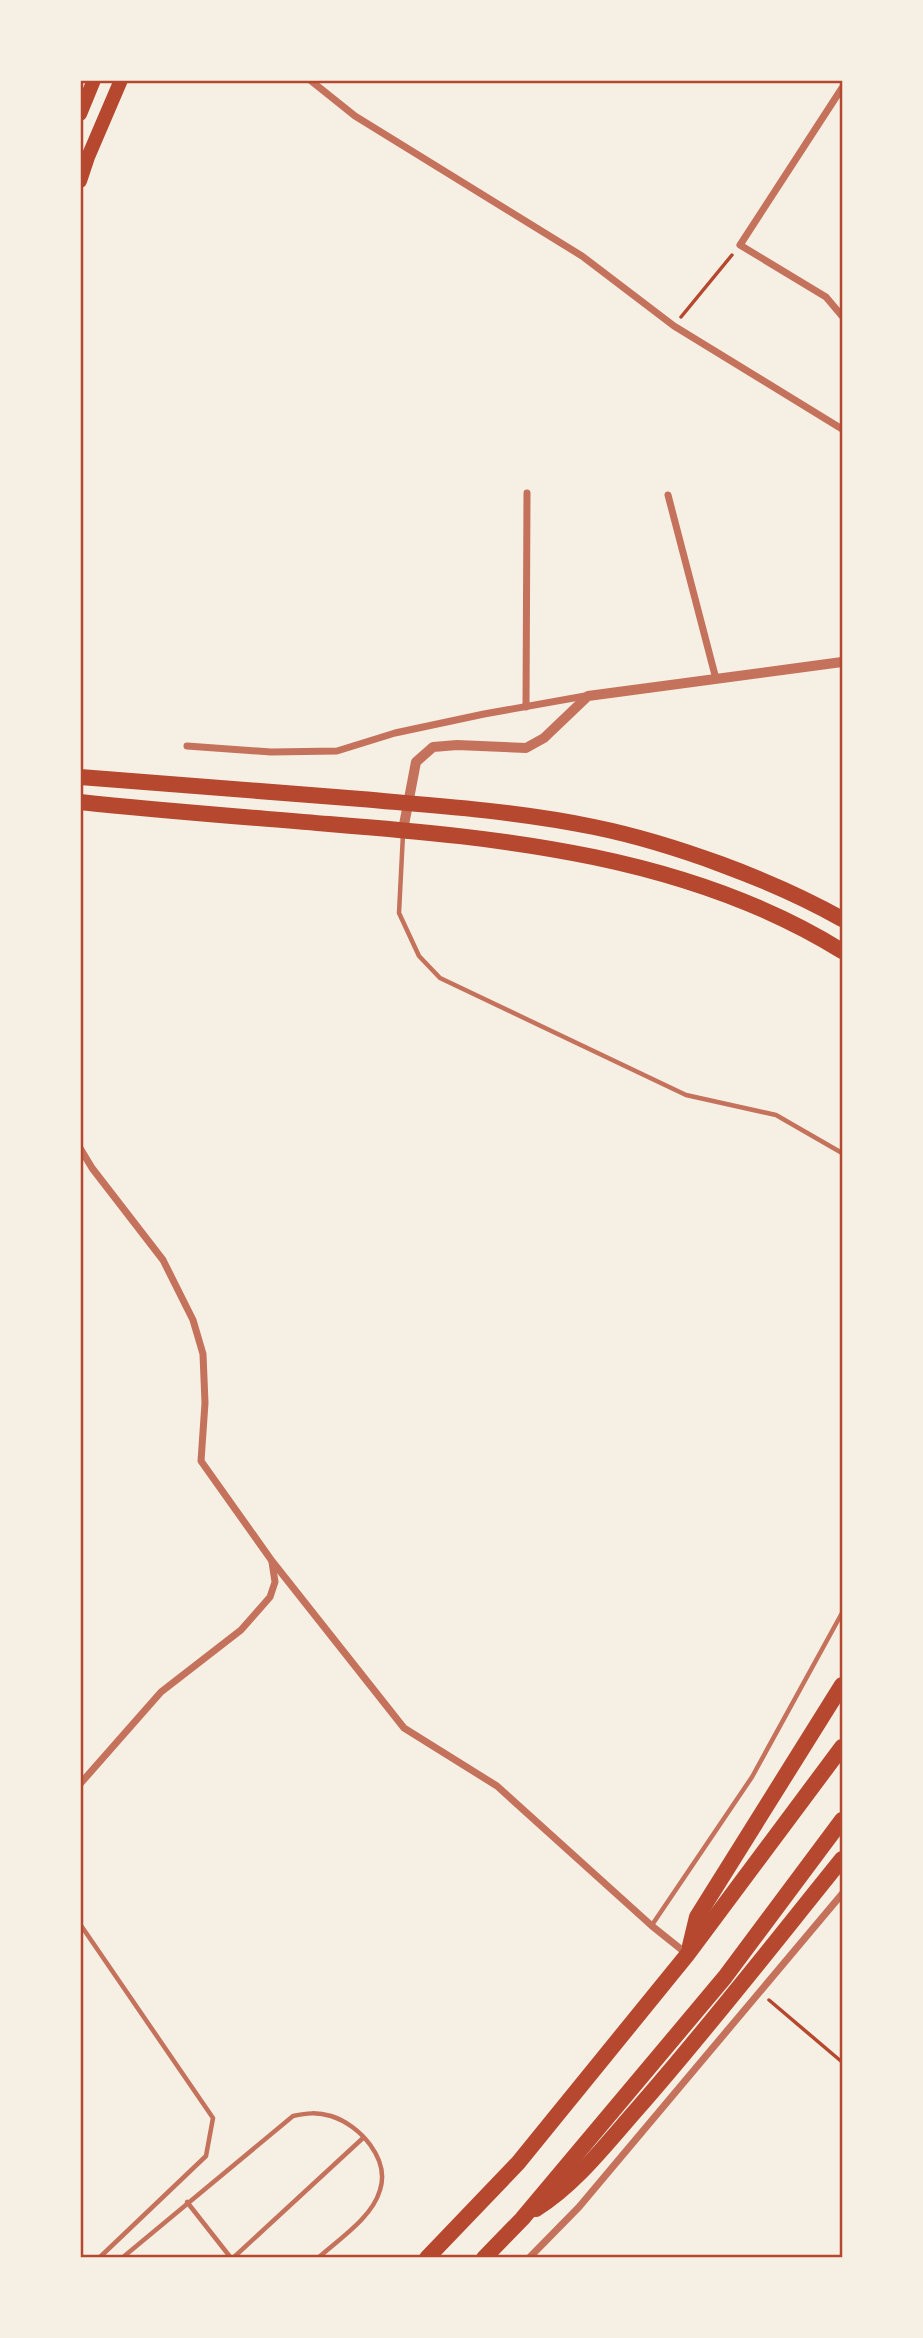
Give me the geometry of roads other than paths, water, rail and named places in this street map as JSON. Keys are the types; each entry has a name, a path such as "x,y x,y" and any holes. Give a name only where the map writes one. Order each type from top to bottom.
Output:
{"highway":[{"path":"80,778 408,803 508,813 594,827 664,846 733,870 842,919"},
{"path":"80,802 403,830 509,842 657,872 720,891 770,912 842,951"},
{"path":"687,1955 697,1917 842,1685"},
{"path":"427,2258 518,2163 687,1955 842,1747"},
{"path":"484,2258 522,2219 725,1977 842,1820"},
{"path":"522,2219 555,2197 654,2090 842,1859"}],"main road":[{"path":"80,114 94,80"},
{"path":"80,181 121,80"}],"street":[{"path":"310,80 355,116 582,256 674,326 842,429"},
{"path":"842,88 740,245 826,296 842,316"},
{"path":"526,707 527,493"},
{"path":"668,495 716,679"},
{"path":"187,746 271,752 337,751 395,733 588,696 842,662"},
{"path":"403,830 416,762 433,747 457,745 526,748 544,738 588,696"},
{"path":"80,1148 92,1168 163,1260 193,1320 203,1354 205,1403 201,1461 272,1561 404,1728 497,1786 687,1955"},
{"path":"80,1784 161,1692 241,1630 270,1597 275,1581 272,1561"},
{"path":"529,2258 579,2207 842,1894"},
{"path":"654,2090 670,2101"},
{"path":"595,2156 612,2168"}],"lane":[{"path":"403,830 399,913 419,956 440,978 686,1094 776,1115 842,1153"},
{"path":"652,1926 752,1777 842,1613"},
{"path":"80,1924 213,2118 206,2157 99,2258"},
{"path":"122,2258 293,2116 311,2112 332,2116 348,2124 380,2159 383,2177 371,2210 318,2258"},
{"path":"187,2202 232,2258 363,2138"}]}
